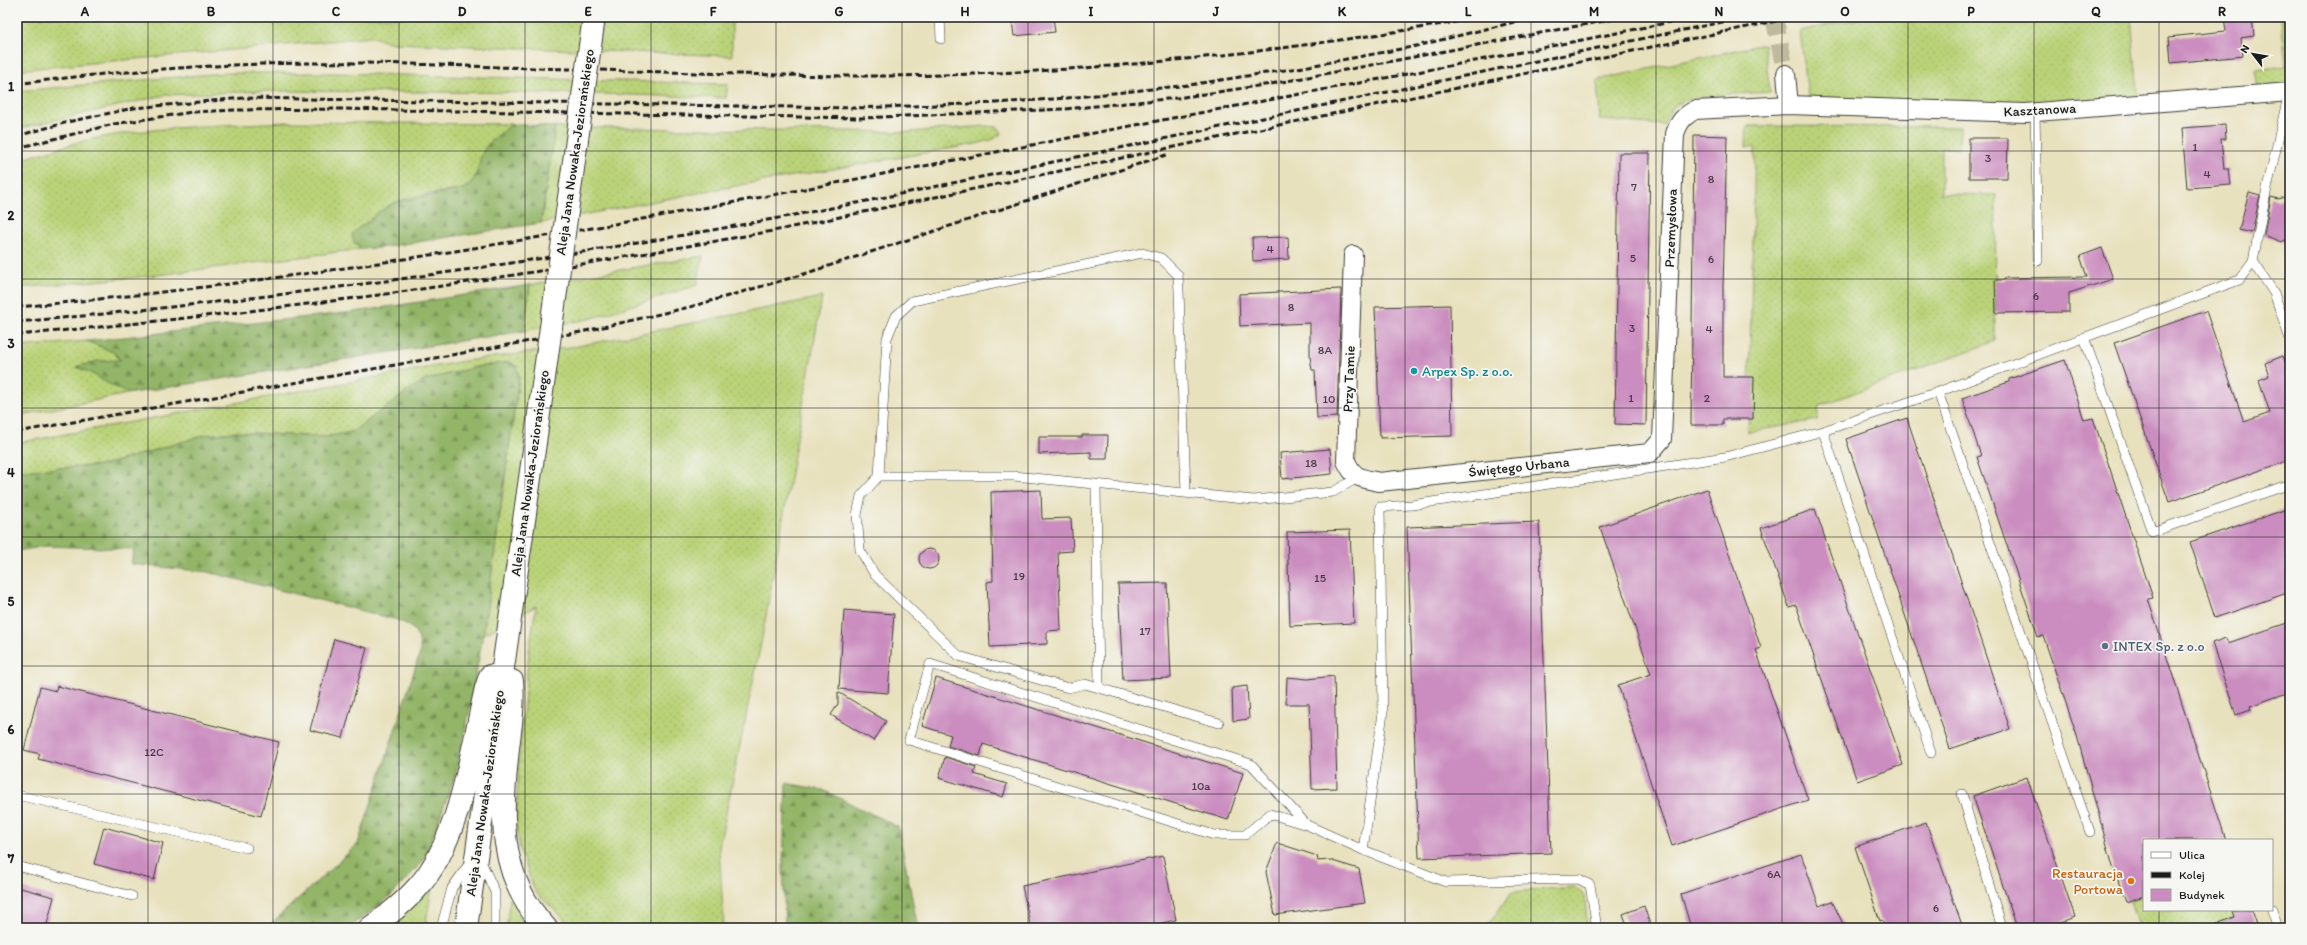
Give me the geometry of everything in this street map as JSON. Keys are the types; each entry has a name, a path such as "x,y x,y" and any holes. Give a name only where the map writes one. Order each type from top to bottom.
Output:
{"main road":[{"name":"Aleja Jana Nowaka-Jeziorańskiego","path":"466,928 594,17"},
{"path":"370,928 418,888 437,860 450,829 467,774 486,688 508,628"},
{"path":"508,628 514,698 504,788 504,838 510,864 518,886 534,915 546,928"}],"street":[{"path":"1786,74 1789,105"},
{"name":"Kasztanowa","path":"1789,105 2036,112 2290,92"},
{"name":"Przemysłowa","path":"1657,447 1662,439 1675,134 1679,123 1686,115 1695,110 1789,105"},
{"name":"Przy Tamie","path":"1353,255 1346,462 1351,473 1359,477"},
{"name":"Świętego Urbana","path":"1359,477 1379,482 1650,453 1657,447"}],"lane":[{"path":"940,17 941,40"},
{"path":"1363,850 1383,713 1380,507 1412,505 1725,457 1823,431 1938,392 2239,280 2253,261 2266,193 2290,92"},
{"path":"2036,112 2038,261"},
{"path":"1186,492 1178,275 1161,258 1142,253 912,301 896,316 887,338 879,476 861,496 857,515 860,550 875,575 959,656 1068,688 1085,684 1219,723"},
{"path":"2253,261 2274,293 2290,339"},
{"path":"2084,337 2152,532 2290,484"},
{"path":"1938,392 2090,832"},
{"path":"1823,431 1931,752"},
{"path":"879,476 1014,476 1096,486 1186,492 1254,500 1333,492 1359,477"},
{"path":"1096,486 1098,688"},
{"path":"1307,826 1251,764 930,664 909,740 1214,835 1245,835 1270,814 1307,826 1363,850 1446,882 1579,879 1590,885 1597,928"},
{"path":"1962,794 2002,928"},
{"path":"17,795 247,848"},
{"path":"440,928 452,888 477,852"},
{"path":"477,852 495,892 495,928"},
{"path":"17,866 132,896"},
{"path":"2272,911 2278,928"}],"green space":[{"path":"17,17 732,17 732,56 393,43 372,37 17,70"},
{"path":"1866,17 2131,17 2139,103 2025,113 1809,105 1800,31"},
{"path":"2281,17 2290,17 2290,86 2259,95 2255,70 2286,66"},
{"path":"1764,44 1770,92 1709,96 1686,100 1672,108 1664,125 1600,120 1597,80"},
{"path":"223,73 335,73 728,84 726,98 566,93 264,91 165,95 17,129 17,91"},
{"path":"286,122 511,124 496,140 480,162 472,182 468,186 463,189 412,197 396,202 358,228 354,243 362,249 150,276 17,288 17,161 77,143 114,135 178,128"},
{"path":"511,124 555,127 541,223 378,248 362,249 354,243 352,234 358,228 370,221 377,213 396,202 463,189 469,185 476,175 482,153 485,148"},
{"path":"985,126 998,127 1002,133 994,139 976,144 713,190 541,223 555,127 910,132"},
{"path":"1747,126 1960,127 1959,148 1941,148 1941,194 1996,195 1995,341 1819,406 1817,420 1748,432 1755,147 1746,147"},
{"path":"703,256 697,285 589,319 524,331 530,285"},
{"path":"530,285 524,331 132,393 116,388 91,373 76,367 98,361 121,360 113,352 87,341 354,312"},
{"path":"822,297 762,638 719,847 724,928 574,928 535,892 520,850 516,825 519,755 529,651 536,606 483,635 519,377 510,362 476,367 422,381 352,432 325,437 235,432 205,435 105,465 17,471 17,443 464,361 578,346"},
{"path":"87,341 113,352 121,361 98,361 77,367 117,388 132,393 17,416 17,347"},
{"path":"510,362 517,367 519,377 483,635 469,713 456,773 424,860 391,896 349,928 266,928 358,844 420,653 417,635 406,624 394,619 208,572 131,564 134,549 47,546 17,551 17,471 105,465 205,435 235,432 325,437 352,432 422,381 476,367"},
{"path":"786,783 823,790 898,827 918,928 785,928 783,862"},
{"path":"432,887 425,928 384,928"},
{"path":"1574,887 1585,896 1587,928 1485,928 1512,892"},
{"path":"2143,896 2143,911 2233,911 2235,917 2204,928 2139,928 2130,901"},
{"path":"510,898 533,928 506,928"}],"building":[{"path":"1053,17 1055,32 1014,36 1012,20"},
{"path":"2224,17 2252,17 2254,36 2241,38 2243,56 2171,63 2169,37 2226,31"},
{"path":"2225,125 2226,139 2221,139 2224,169 2229,169 2231,185 2187,188 2182,128"},
{"path":"1694,135 1727,136 1723,286 1723,377 1754,377 1753,419 1723,419 1723,425 1691,425"},
{"path":"1969,138 2008,138 2007,178 1969,178"},
{"path":"1619,153 1650,153 1646,425 1615,424"},
{"path":"2249,192 2260,195 2252,233 2239,230"},
{"path":"2290,196 2290,238 2281,242 2264,235 2271,197 2278,199"},
{"path":"1288,237 1289,259 1253,261 1252,238"},
{"path":"2102,248 2113,279 2069,293 2069,312 1996,313 1995,280 2004,280 2004,278 2087,277 2080,256"},
{"path":"1341,289 1337,417 1317,418 1315,370 1312,370 1310,356 1310,323 1240,326 1239,294"},
{"name":"Arpex Sp. z o.o.","path":"1450,305 1452,436 1380,438 1375,307"},
{"path":"2206,311 2244,422 2270,413 2259,380 2269,376 2265,363 2283,356 2290,376 2290,460 2169,502 2114,343"},
{"name":"INTEX Sp. z o.o","path":"2065,360 2084,420 2093,418 2153,598 2148,599 2226,839 2143,839 2143,896 2126,902 2113,867 2077,736 2043,635 2038,637 1977,457 1981,456 1962,398 2009,382 2009,379"},
{"path":"1907,418 2010,729 1950,749 1846,439"},
{"path":"1082,435 1108,435 1107,459 1091,459 1091,452 1039,454 1039,437 1082,437"},
{"path":"1330,449 1332,474 1282,479 1280,453"},
{"path":"1707,489 1761,648 1756,650 1808,800 1672,846 1618,685 1651,674 1600,527"},
{"path":"1041,490 1042,519 1071,518 1073,551 1058,552 1061,630 1047,631 1047,644 990,647 987,582 993,581 991,492"},
{"path":"2290,508 2290,592 2215,618 2190,542"},
{"path":"1815,509 1903,765 1857,781 1796,605 1789,607 1761,528"},
{"path":"1539,522 1551,853 1419,858 1407,527"},
{"path":"1350,530 1354,623 1290,626 1287,532"},
{"path":"929,549 936,552 939,559 936,566 929,569 922,566 919,559 922,552"},
{"path":"1167,583 1171,678 1123,680 1118,584"},
{"path":"844,610 894,614 888,693 839,689"},
{"path":"2290,622 2290,692 2250,706 2251,710 2236,715 2212,643 2226,638 2228,643"},
{"path":"334,639 367,648 343,738 310,730"},
{"path":"1334,676 1337,788 1312,789 1309,704 1286,704 1287,677 1308,679"},
{"path":"936,678 1243,773 1228,820 983,744 980,756 948,746 951,735 922,726"},
{"path":"57,686 279,742 261,816 38,759 40,754 24,750 40,687 56,691"},
{"path":"1247,686 1249,719 1233,721 1232,688"},
{"path":"838,692 886,721 874,741 831,715 838,704"},
{"path":"945,757 976,767 974,774 1007,784 1003,797 939,778"},
{"path":"2027,777 2075,917 2043,928 2017,928 1973,796"},
{"path":"1926,822 1963,928 1885,928 1882,920 1880,921 1855,847"},
{"path":"104,827 163,843 154,880 94,864"},
{"path":"1277,843 1317,856 1318,861 1329,860 1359,869 1365,903 1275,915 1266,872"},
{"path":"1801,854 1819,906 1832,901 1845,928 1691,928 1681,894"},
{"path":"1163,856 1176,920 1137,928 1031,928 1022,886"},
{"path":"17,887 54,897 46,928 17,928"},
{"path":"1644,906 1651,928 1628,928 1623,914"},
{"path":"2233,911 2251,911 2257,928 2212,928 2211,926 2235,917"}],"tunnel":[{"path":"1774,17 1786,74"}],"railway":[{"path":"17,84 91,75 164,69 312,63 404,64 851,76 1010,72 1090,68 1248,52 1326,42 1484,17"},
{"path":"17,136 72,121 134,108 244,98 855,108 996,103 1067,98 1189,85 1298,68 1412,47 1535,17"},
{"path":"17,148 114,124 192,112 236,110 339,109 860,118 1065,109 1177,98 1271,84 1625,17"},
{"path":"17,307 144,294 270,278 521,240 772,195 1442,67 1694,17"},
{"path":"17,322 123,312 336,288 547,258 757,222 862,202 1746,17"},
{"path":"17,335 205,316 393,293 490,279 778,230 1795,17"},
{"path":"17,432 581,332 690,307 801,275 1169,154"}],"place":[{"name":"Arpex Sp. z o.o.","path":"1414,371"},
{"name":"INTEX Sp. z o.o","path":"2105,646"},
{"name":"Restauracja Portowa","path":"2131,881"}]}
